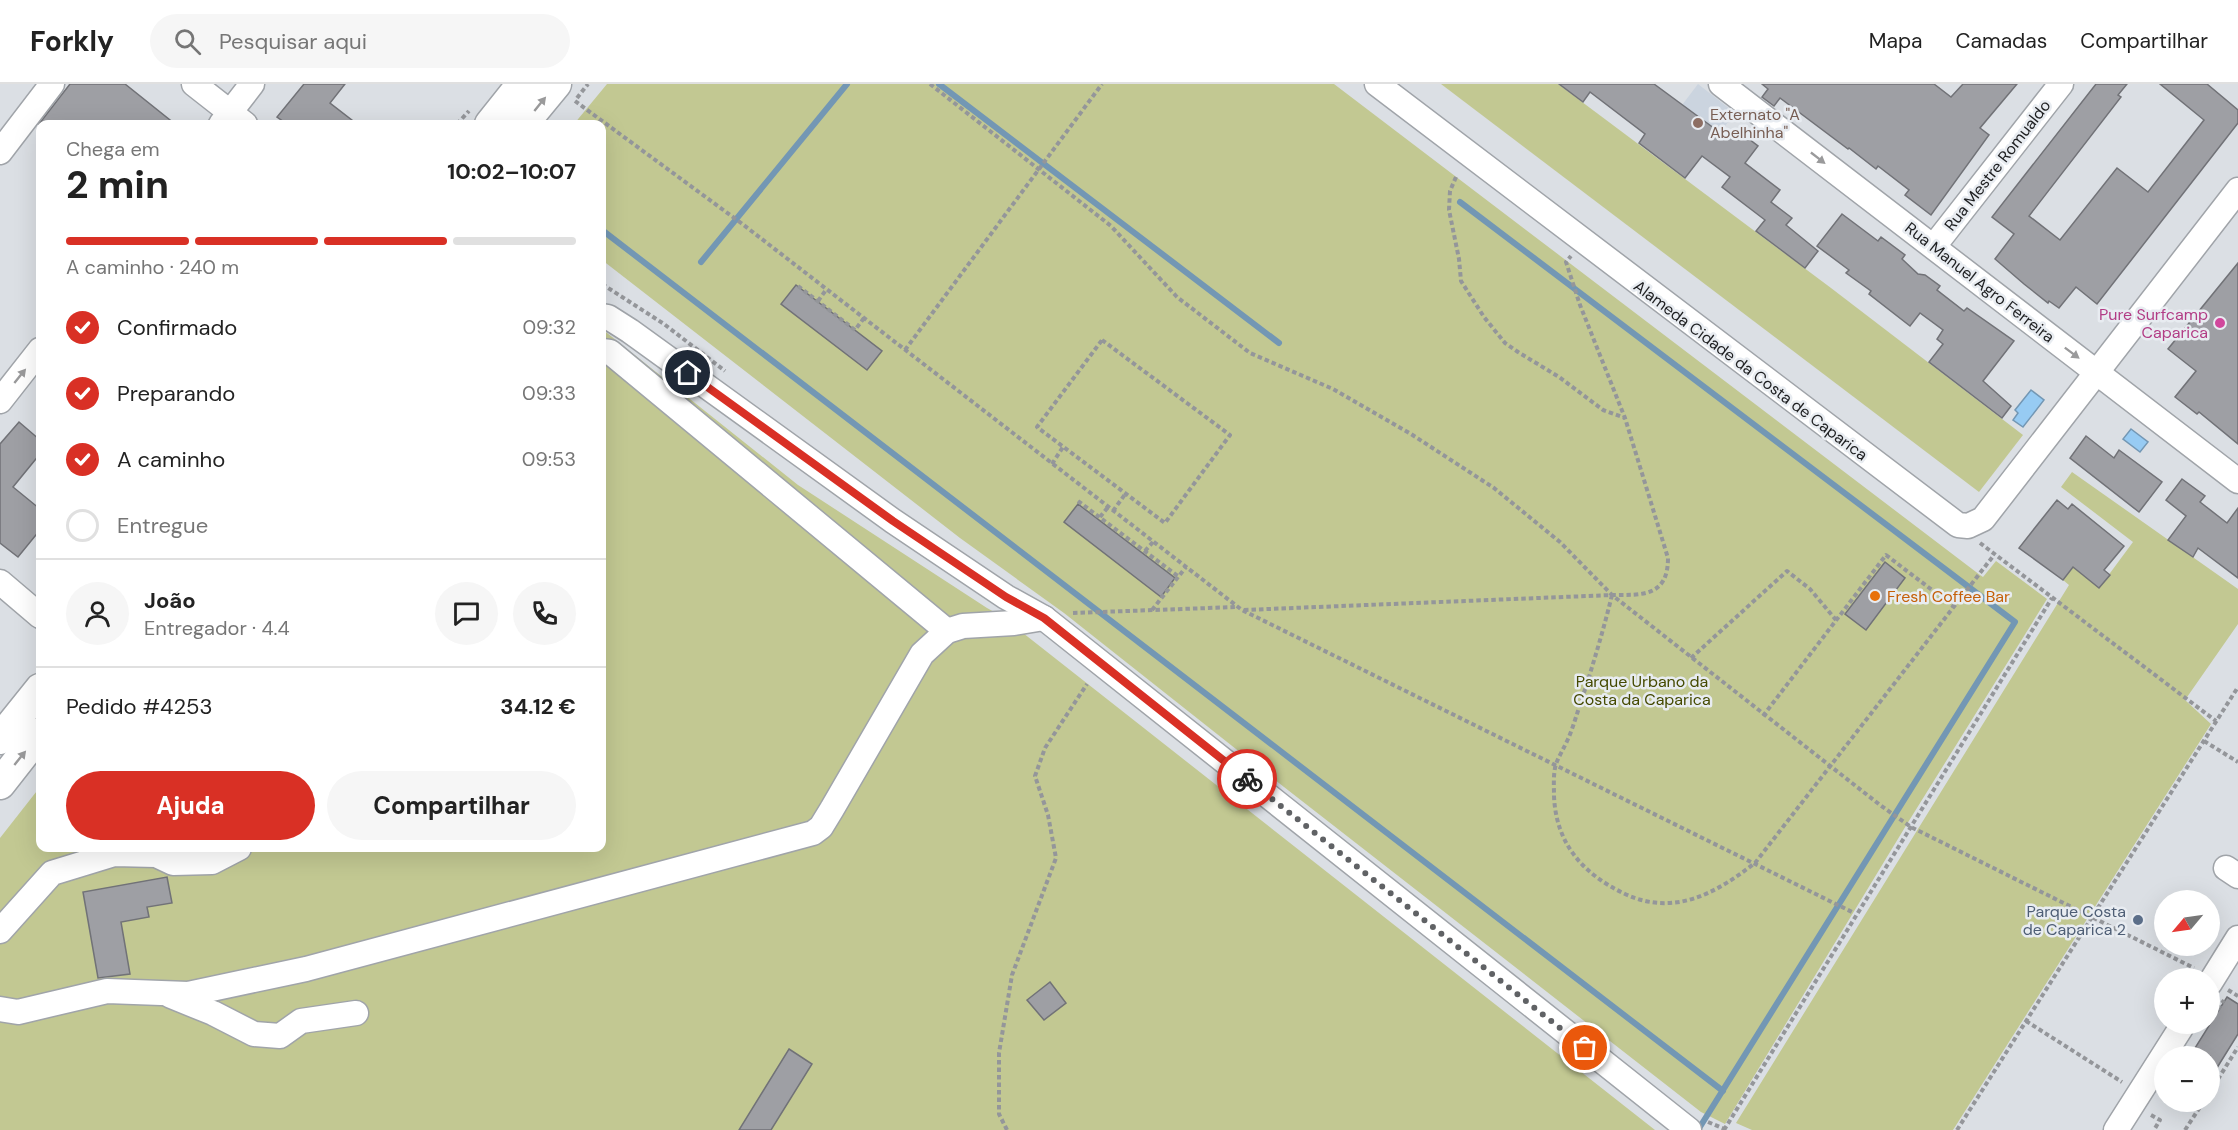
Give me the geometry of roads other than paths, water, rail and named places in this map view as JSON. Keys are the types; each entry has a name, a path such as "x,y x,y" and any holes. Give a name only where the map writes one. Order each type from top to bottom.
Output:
{"main road":[{"path":"493,120 522,84"},
{"path":"528,120 565,92"},
{"path":"0,739 36,694"},
{"path":"0,784 36,738"}],"street":[{"path":"0,152 52,84"},
{"path":"194,84 231,120"},
{"path":"233,120 252,84"},
{"name":"Alameda Cidade da Costa de Caparica","path":"1377,84 1958,525 1968,526 1983,519 2097,372"},
{"name":"Rua Manuel Agro Ferreira","path":"1721,84 2238,481"},
{"name":"Rua Mestre Romualdo","path":"1934,246 2061,84"},
{"path":"2097,372 2238,190"},
{"path":"606,317 630,331 893,521 1006,597 1054,615 1684,1126"},
{"path":"606,352 947,632"},
{"path":"0,401 36,355"},
{"path":"0,582 36,613"},
{"path":"0,1009 18,1012 106,992 188,994 306,969 813,833 832,809 922,654 947,632 963,626 1014,623 1054,615"},
{"path":"0,931 52,873 113,852"},
{"path":"161,852 173,863 212,862 231,852"},
{"path":"2219,968 2238,938"},
{"path":"167,995 213,1013 254,1034 280,1036 301,1021 356,1013"},
{"path":"2116,1130 2177,1034"}],"water":[{"path":"2031,390 2044,400 2023,427 2013,420 2018,413 2015,410"},
{"path":"2131,429 2148,442 2140,452 2123,439"}],"waterway":[{"path":"701,262 847,84"},
{"path":"939,84 1279,343"},
{"path":"1460,202 2015,622 1698,1130"},
{"path":"606,233 1723,1091"}],"place":[{"name":"Externato \"A Abelhinha\"","path":"1698,123"},
{"name":"Pure Surfcamp Caparica","path":"2220,323"},
{"name":"Fresh Coffee Bar","path":"1875,596"},
{"name":"Parque Costa de Caparica 2","path":"2138,920"}],"park label":[{"name":"Parque Urbano da Costa da Caparica","path":"1642,690"}]}
